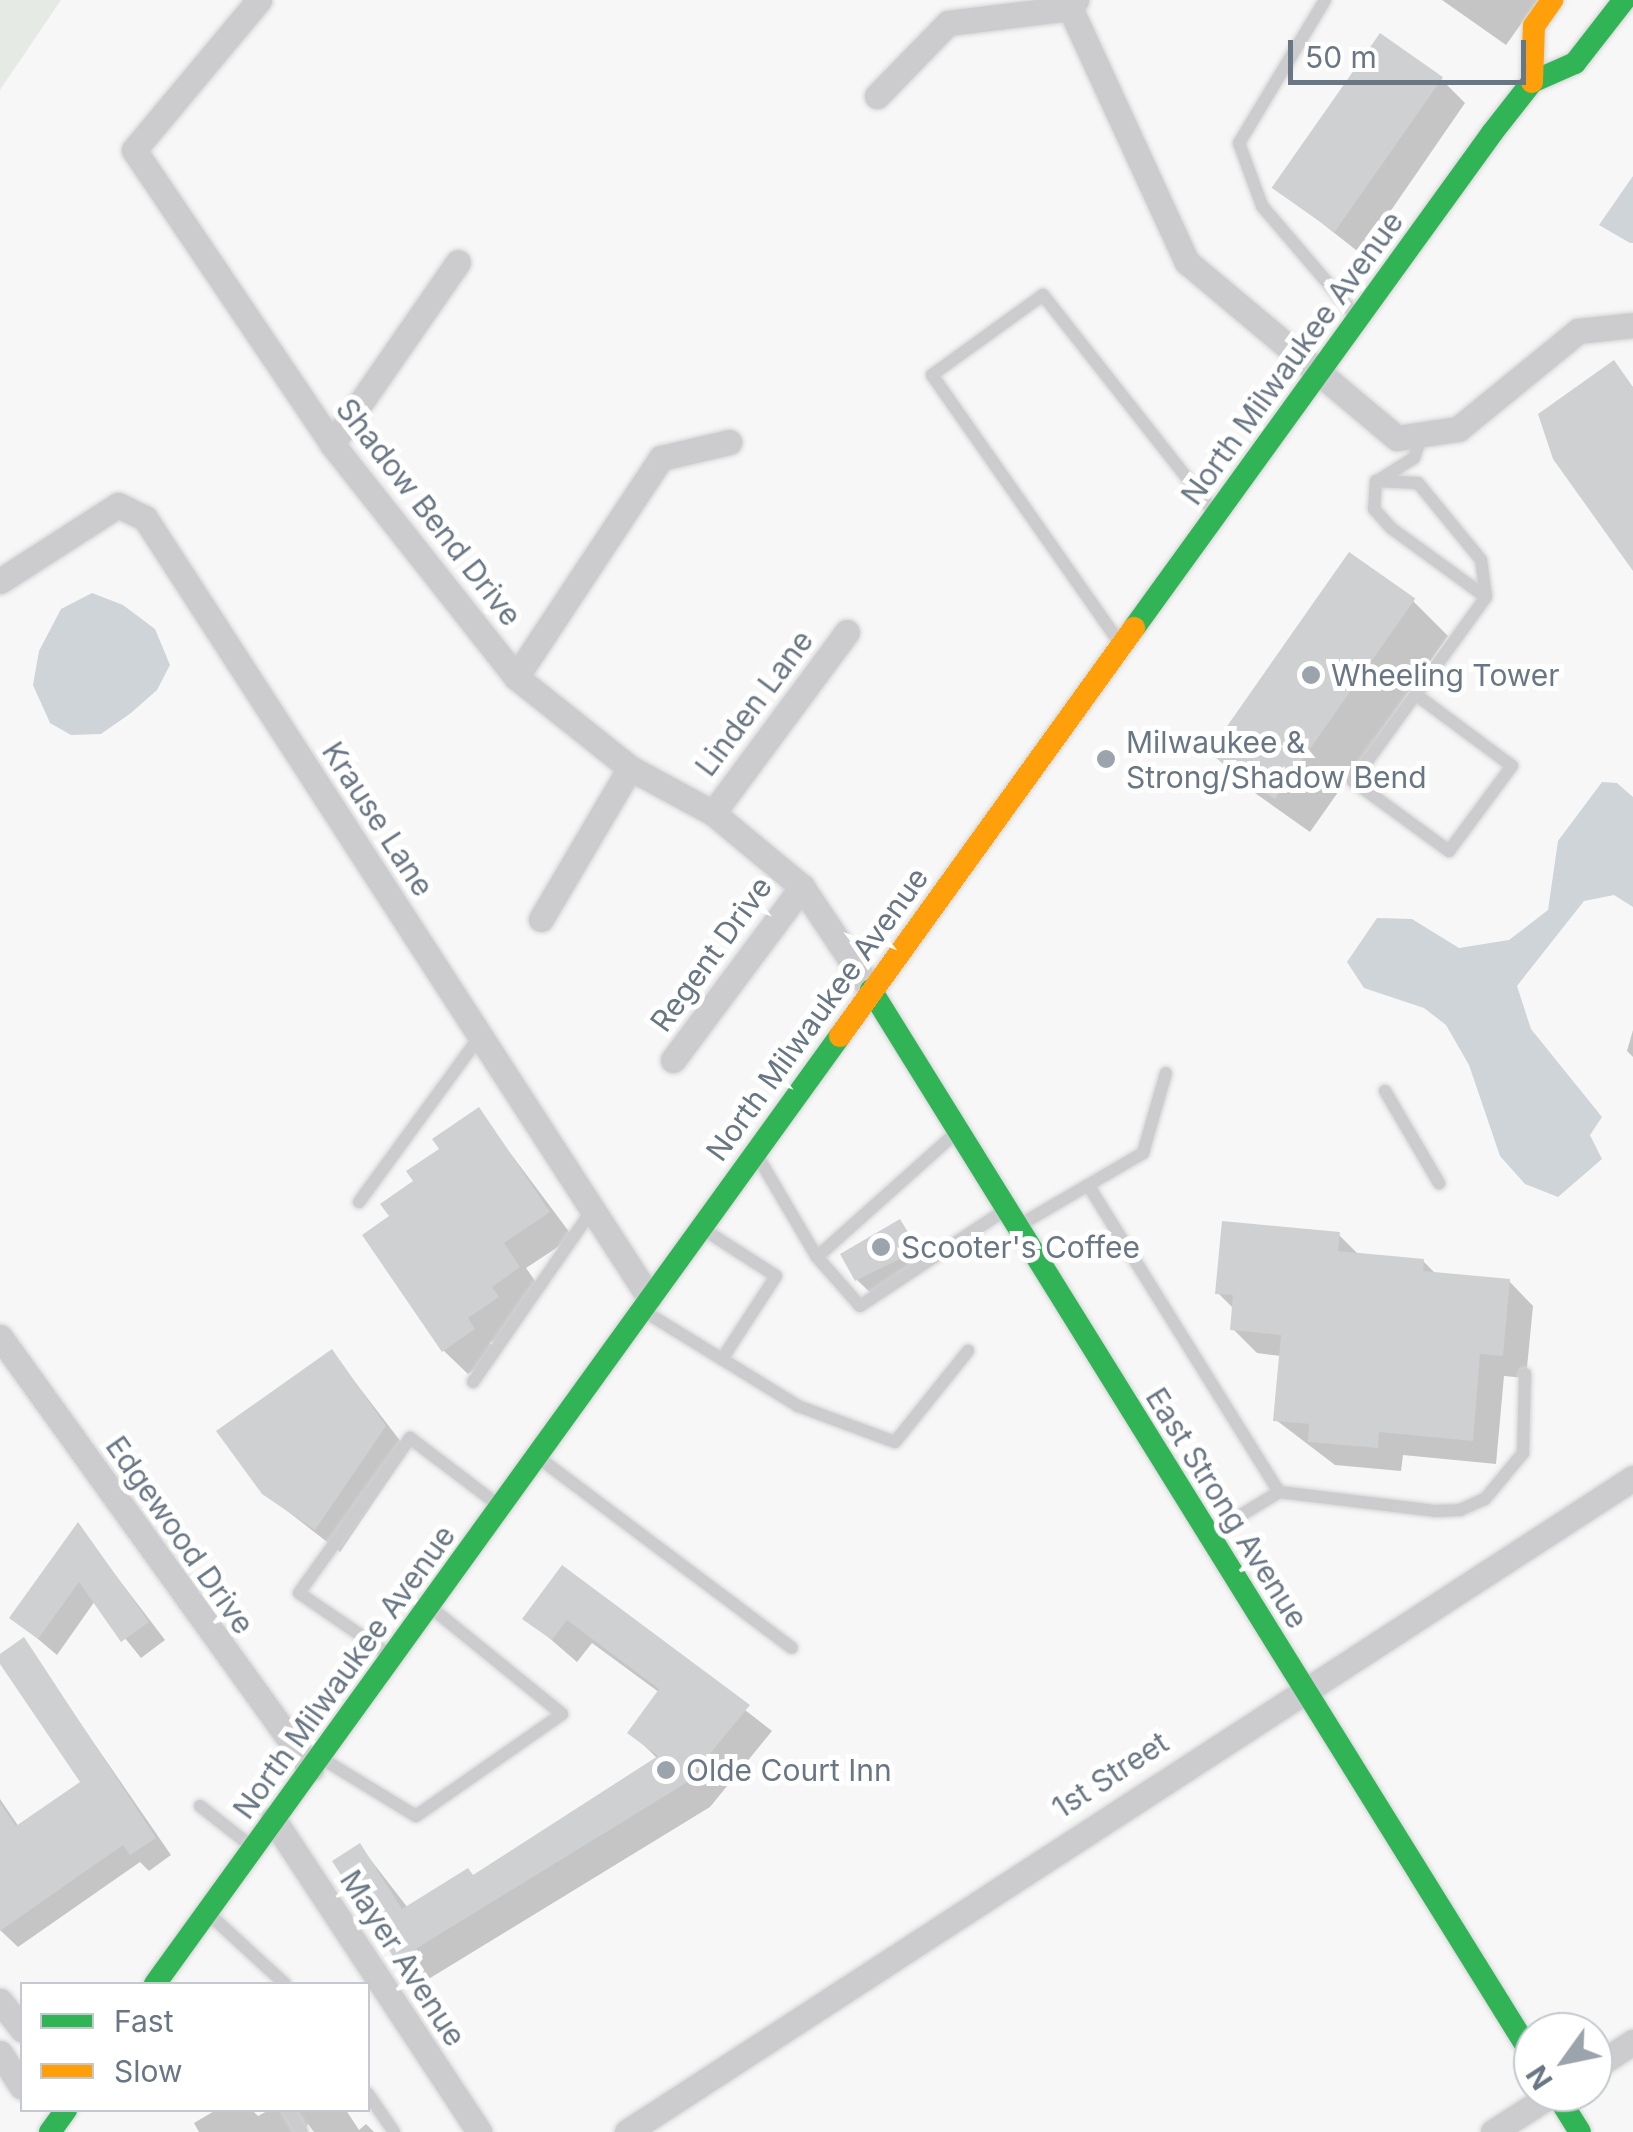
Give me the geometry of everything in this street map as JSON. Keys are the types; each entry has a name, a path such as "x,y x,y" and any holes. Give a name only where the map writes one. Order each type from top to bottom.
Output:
{"main road":[{"path":"1532,82 1534,26 1552,0"},
{"name":"North Milwaukee Avenue","path":"167,1980 207,1912 1358,318 1532,82 1576,62 1624,0"},
{"name":"East Strong Avenue","path":"871,990 1513,2025"}],"street":[{"name":"Shadow Bend Drive","path":"259,0 134,150 332,444 516,678 630,768 713,813 802,886 871,990"},
{"path":"877,96 948,24 1073,4 1187,262 1398,438 1421,438 1458,429 1578,331 1633,324"},
{"path":"332,444 458,262"},
{"path":"516,678 660,458 729,442"},
{"name":"Krause Lane","path":"0,581 118,505 146,518 593,1209 645,1303"},
{"name":"Linden Lane","path":"713,813 847,632"},
{"path":"540,920 630,768"},
{"name":"Regent Drive","path":"673,1060 802,886"},
{"name":"Edgewood Drive","path":"0,1336 315,1763"},
{"name":"1st Street","path":"627,2132 1302,1688 1633,1478"},
{"name":"Mayer Avenue","path":"274,1820 479,2132"},
{"path":"0,2002 20,2026"},
{"path":"0,2052 20,2084"},
{"path":"1493,2132 1524,2112"}],"lane":[{"path":"1325,0 1239,143 1262,206 1358,318"},
{"path":"1121,645 932,375 1042,295 1216,514"},
{"path":"1376,480 1414,458 1421,438"},
{"path":"1376,480 1418,483 1481,560 1486,597 1420,697 1353,782 1449,851 1512,766 1420,697"},
{"path":"1376,480 1374,509 1390,528 1486,597"},
{"path":"360,1202 480,1036"},
{"path":"755,1152 817,1257 860,1306 1012,1218 1088,1186 1143,1153 1166,1073"},
{"path":"1384,1091 1439,1183"},
{"path":"817,1257 958,1130"},
{"path":"1088,1186 1279,1492"},
{"path":"473,1382 593,1209"},
{"path":"700,1228 776,1276 722,1359"},
{"path":"645,1303 722,1359 798,1406 895,1442 968,1351"},
{"path":"1208,1535 1279,1492 1435,1511 1460,1510 1485,1499 1523,1454 1525,1374"},
{"path":"392,1656 299,1593 410,1438 502,1508"},
{"path":"537,1457 792,1648"},
{"path":"315,1763 416,1816 562,1714 429,1606"},
{"path":"200,1806 253,1848"},
{"path":"207,1912 283,1982"},
{"path":"370,2097 394,2132"}],"shaded area":[{"path":"0,0 61,0 0,90"},
{"path":"1633,176 1633,243 1630,243 1599,225"},
{"path":"92,593 123,605 155,629 170,665 157,690 131,713 101,734 71,735 50,723 33,685 39,651 61,609"},
{"path":"1602,782 1617,783 1633,797 1633,907 1614,895 1584,901 1517,986 1531,1029 1602,1117 1590,1135 1602,1159 1558,1197 1525,1184 1500,1156 1469,1065 1446,1025 1424,1008 1364,988 1347,962 1377,918 1412,919 1459,948 1509,940 1548,910 1558,841"}],"building":[{"path":"1380,33 1443,77 1335,232 1272,188"},
{"path":"1614,360 1633,387 1633,571 1553,459 1538,414"},
{"name":"Wheeling Tower","path":"1349,552 1415,598 1275,799 1208,753"},
{"path":"479,1107 550,1212 504,1243 520,1267 492,1287 499,1297 468,1318 475,1329 442,1352 362,1235 389,1216 380,1204 413,1181 406,1171 439,1149 432,1139"},
{"name":"Scooter's Coffee","path":"900,1219 915,1244 903,1251 906,1256 855,1281 840,1254"},
{"path":"1222,1221 1340,1232 1338,1251 1424,1259 1423,1271 1510,1279 1503,1356 1480,1354 1473,1441 1379,1432 1378,1448 1308,1442 1309,1424 1273,1421 1281,1335 1230,1330 1233,1295 1215,1294"},
{"path":"332,1349 386,1426 315,1530 262,1494 216,1431"},
{"path":"78,1522 149,1622 121,1642 79,1582 38,1639 9,1618"},
{"name":"Olde Court Inn","path":"562,1565 750,1705 686,1783 396,1961 332,1861 360,1843 402,1909 468,1868 473,1875 658,1756 627,1733 659,1689 567,1620 552,1640 522,1619"},
{"path":"24,1637 156,1838 130,1855 123,1845 0,1931 0,1803 16,1826 80,1782 0,1664 0,1654"}],"traffic: fast":[{"path":"1134,628 1492,133 1532,82 1575,63 1624,0"},
{"path":"871,990 1513,2025"},
{"path":"156,1982 840,1036"},
{"path":"50,2132 65,2112"},
{"path":"1568,2112 1580,2132"}],"traffic: slow":[{"path":"1532,82 1534,26 1552,0"},
{"path":"840,1036 1134,628"}],"place":[{"name":"Wheeling Tower","path":"1311,675"},
{"name":"Milwaukee & Strong/Shadow Bend","path":"1106,759"},
{"name":"Scooter's Coffee","path":"881,1247"},
{"name":"Olde Court Inn","path":"666,1770"}]}
